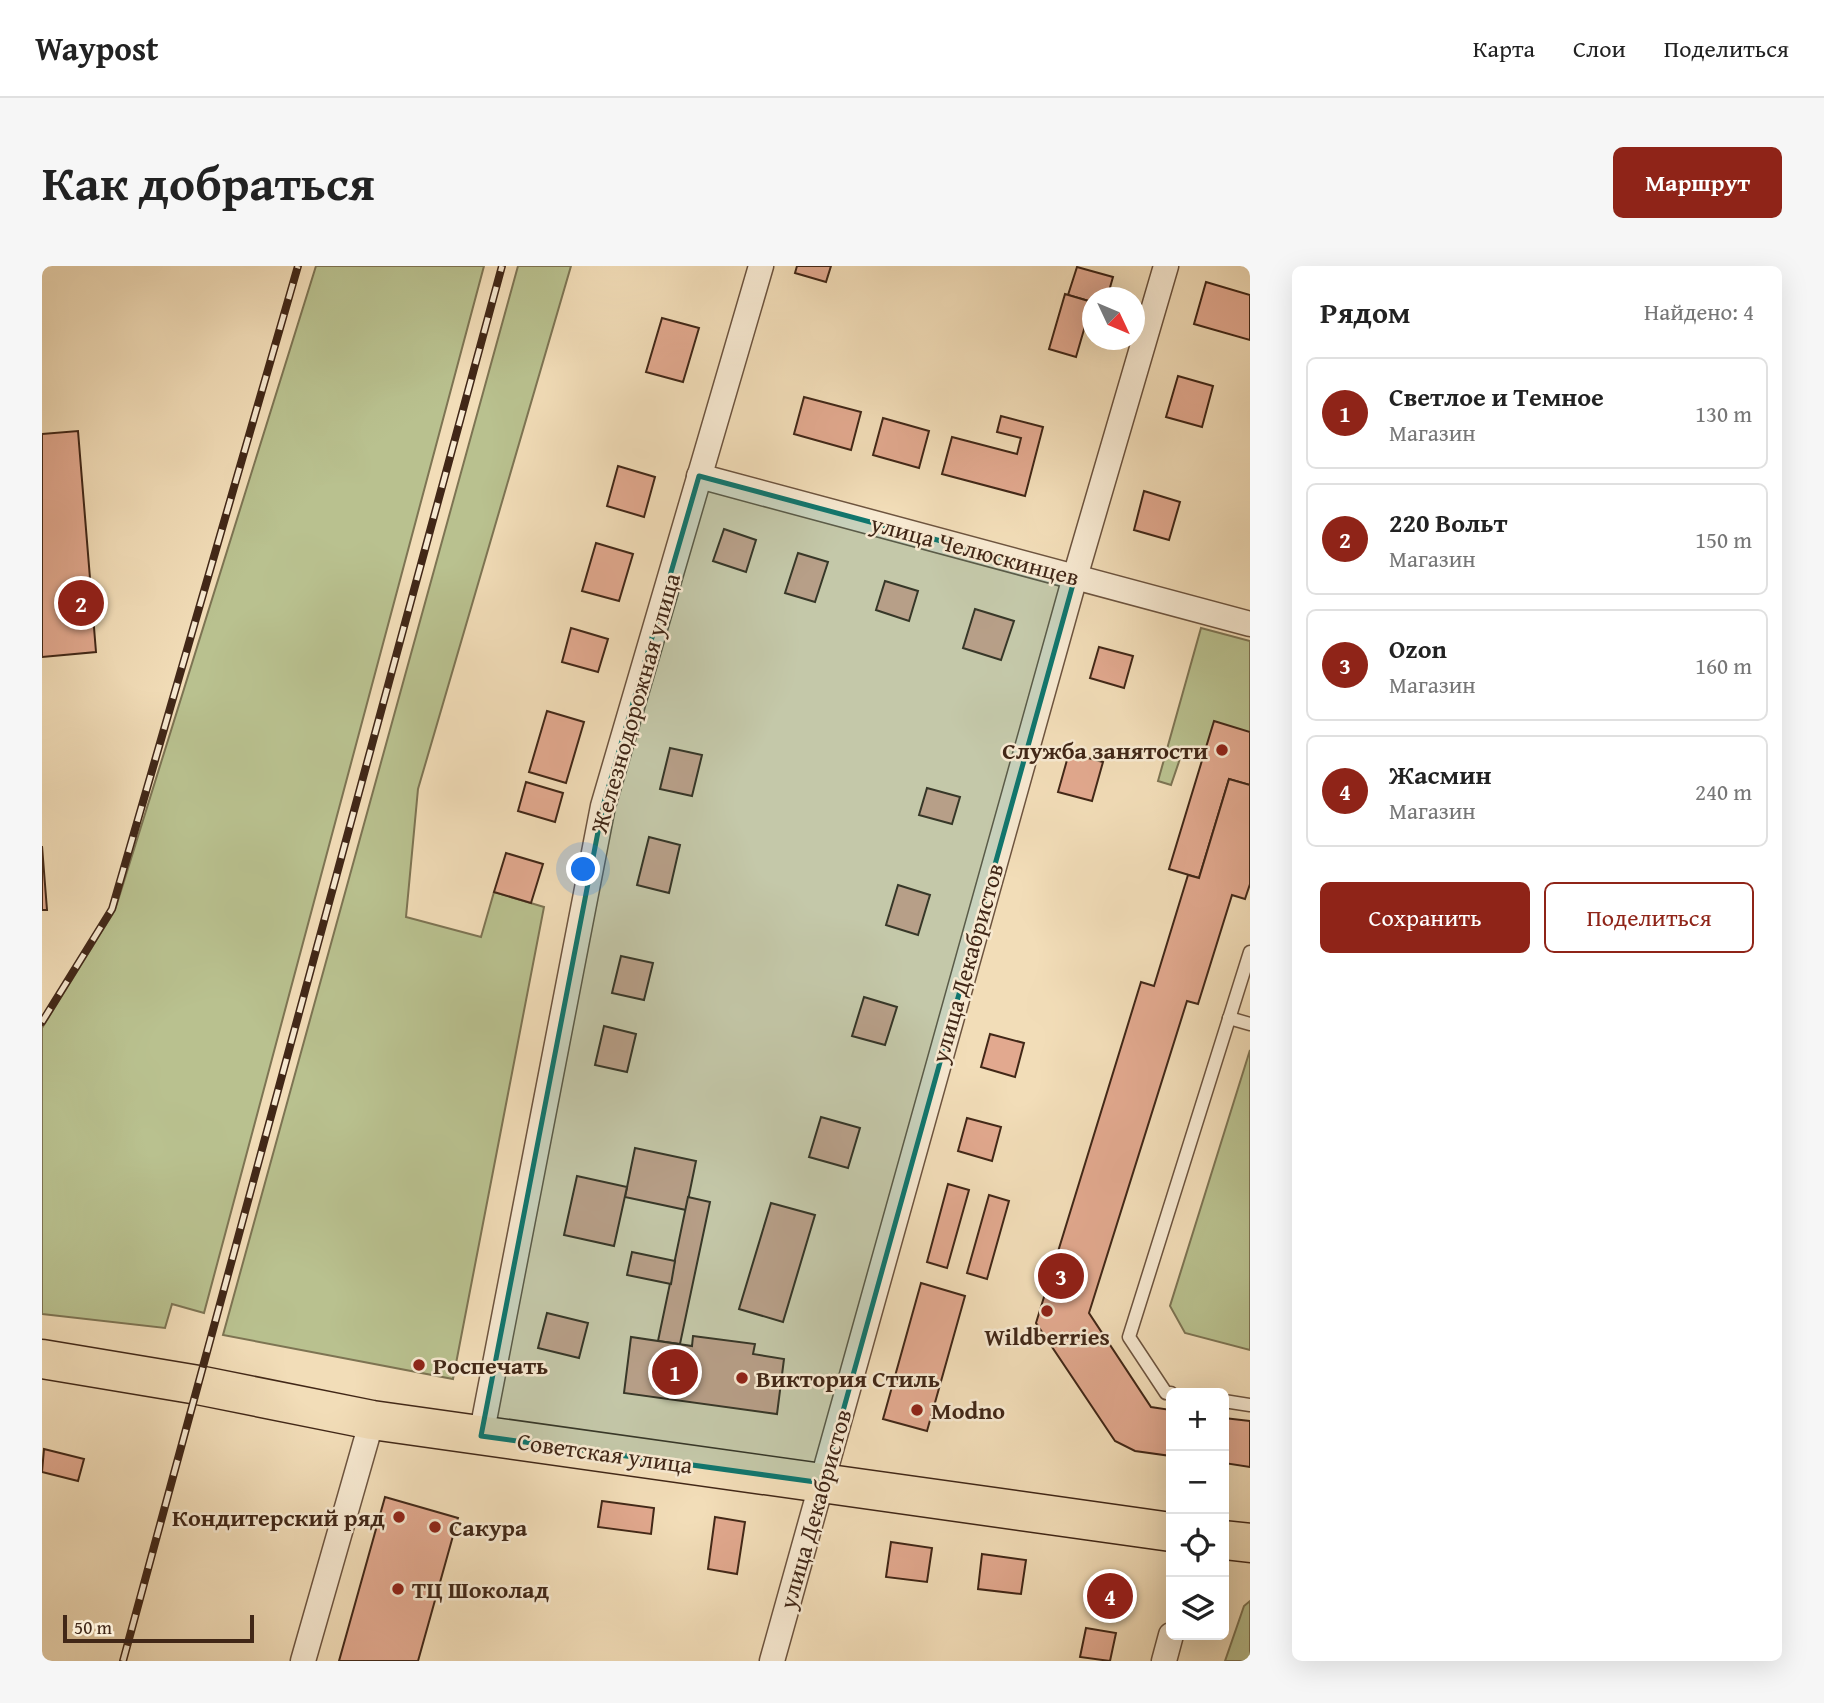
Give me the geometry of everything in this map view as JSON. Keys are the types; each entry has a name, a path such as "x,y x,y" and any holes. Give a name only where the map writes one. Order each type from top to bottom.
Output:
{"main road":[{"name":"Советская улица","path":"42,1359 198,1385 372,1420 1166,1531"},
{"path":"1229,1541 1250,1543"}],"street":[{"name":"Железнодорожная улица","path":"481,1436 603,806 761,266"},
{"name":"улица Декабристов","path":"772,1661 1075,577 1166,266"},
{"name":"улица Челюскинцев","path":"699,476 1250,624"},
{"path":"303,1661 372,1420"},
{"path":"1164,1661 1170,1640"}],"lane":[{"path":"1166,1393 1129,1337 1250,952"},
{"path":"1229,1018 1250,1024"},
{"path":"1229,1402 1250,1405"}],"highlighted area":[{"path":"699,476 1075,577 823,1483 481,1436 603,806"}],"green space":[{"path":"316,266 484,266 204,1313 172,1304 165,1328 42,1314 42,1028 115,910"},
{"path":"518,266 571,266 418,789 406,917 481,937 494,892 544,907 453,1379 223,1335"},
{"path":"1201,628 1250,641 1250,732 1205,753 1184,747 1171,785 1158,781"},
{"path":"1250,1050 1250,1350 1185,1333 1170,1306"},
{"path":"1250,1601 1250,1661 1225,1661 1244,1606"}],"building":[{"path":"797,266 831,266 826,282 795,273"},
{"path":"1077,267 1113,277 1110,287 1082,287 1082,299 1068,295"},
{"path":"1206,282 1250,295 1250,340 1194,324"},
{"path":"1065,294 1082,299 1082,336 1076,357 1049,349"},
{"path":"662,318 699,328 683,382 646,372"},
{"path":"1178,376 1213,386 1202,427 1166,417"},
{"path":"804,397 861,412 851,450 794,434"},
{"path":"1001,416 1043,427 1025,496 942,474 952,437 1017,454 1021,438 997,432"},
{"path":"883,418 929,431 919,468 873,455"},
{"path":"78,431 96,652 42,657 42,434"},
{"path":"618,466 655,477 644,517 607,506"},
{"path":"1144,491 1180,502 1169,540 1134,530"},
{"path":"724,529 756,540 746,572 713,561"},
{"path":"596,543 633,554 619,601 582,591"},
{"path":"798,553 828,562 815,602 785,593"},
{"path":"885,581 918,591 909,621 876,610"},
{"path":"975,609 1014,621 1001,660 963,648"},
{"path":"571,628 608,639 598,672 562,662"},
{"path":"1099,647 1133,656 1124,688 1090,678"},
{"path":"547,711 584,722 566,783 529,772"},
{"path":"1214,721 1250,732 1250,785 1229,779 1199,878 1169,869"},
{"path":"670,748 702,755 692,796 660,789"},
{"path":"1069,753 1103,762 1092,801 1058,792"},
{"path":"1229,779 1250,785 1250,884 1245,899 1232,895 1198,1004 1187,1001 1089,1313 1151,1407 1166,1409 1166,1455 1135,1451 1115,1441 1036,1323 1141,982 1154,986 1188,875 1199,878"},
{"path":"526,782 563,793 555,822 518,811"},
{"path":"927,788 960,797 952,824 919,815"},
{"path":"649,837 680,845 669,893 637,885"},
{"path":"42,846 47,910 42,910"},
{"path":"506,853 543,864 531,903 494,892"},
{"path":"898,885 930,895 918,935 886,925"},
{"path":"621,956 653,963 644,1000 612,993"},
{"path":"864,997 897,1007 885,1045 852,1036"},
{"path":"604,1026 636,1034 627,1072 595,1065"},
{"path":"990,1034 1024,1043 1015,1077 981,1067"},
{"path":"821,1117 860,1128 848,1168 809,1157"},
{"path":"967,1118 1001,1127 992,1161 958,1151"},
{"path":"635,1148 696,1161 686,1210 625,1197"},
{"path":"577,1176 627,1187 614,1246 564,1235"},
{"path":"948,1184 969,1190 947,1268 927,1262"},
{"path":"989,1195 1009,1201 987,1279 967,1273"},
{"path":"688,1197 710,1202 680,1344 658,1341"},
{"path":"771,1203 815,1215 783,1322 739,1309"},
{"path":"632,1252 675,1261 671,1284 627,1275"},
{"path":"921,1283 965,1296 927,1431 883,1419"},
{"path":"547,1313 588,1323 579,1358 538,1348"},
{"path":"693,1336 755,1344 753,1354 784,1359 777,1414 624,1393 631,1337 692,1346"},
{"path":"1229,1419 1250,1421 1250,1467 1229,1464"},
{"path":"44,1449 84,1459 78,1481 42,1472"},
{"name":"ТЦ Шоколад","path":"385,1497 458,1518 418,1661 339,1661"},
{"path":"602,1501 654,1508 651,1534 598,1527"},
{"path":"715,1517 745,1522 737,1574 708,1569"},
{"path":"891,1542 932,1548 927,1582 886,1577"},
{"path":"982,1554 1026,1560 1021,1594 978,1589"},
{"path":"1099,1577 1127,1583 1121,1614 1093,1609"},
{"path":"1086,1628 1116,1633 1110,1661 1080,1657"}],"railway":[{"path":"42,1022 112,909 298,266"},
{"path":"123,1661 502,266"}],"place":[{"name":"220 Вольт","path":"81,603"},
{"name":"Служба занятости","path":"1222,750"},
{"name":"Ozon","path":"1061,1276"},
{"name":"Wildberries","path":"1047,1311"},
{"name":"Роспечать","path":"419,1365"},
{"name":"Светлое и Темное","path":"675,1372"},
{"name":"Виктория Стиль","path":"742,1378"},
{"name":"Modno","path":"917,1410"},
{"name":"Кондитерский ряд","path":"399,1517"},
{"name":"Сакура","path":"435,1527"},
{"name":"ТЦ Шоколад","path":"398,1589"},
{"name":"Жасмин","path":"1110,1596"}]}
